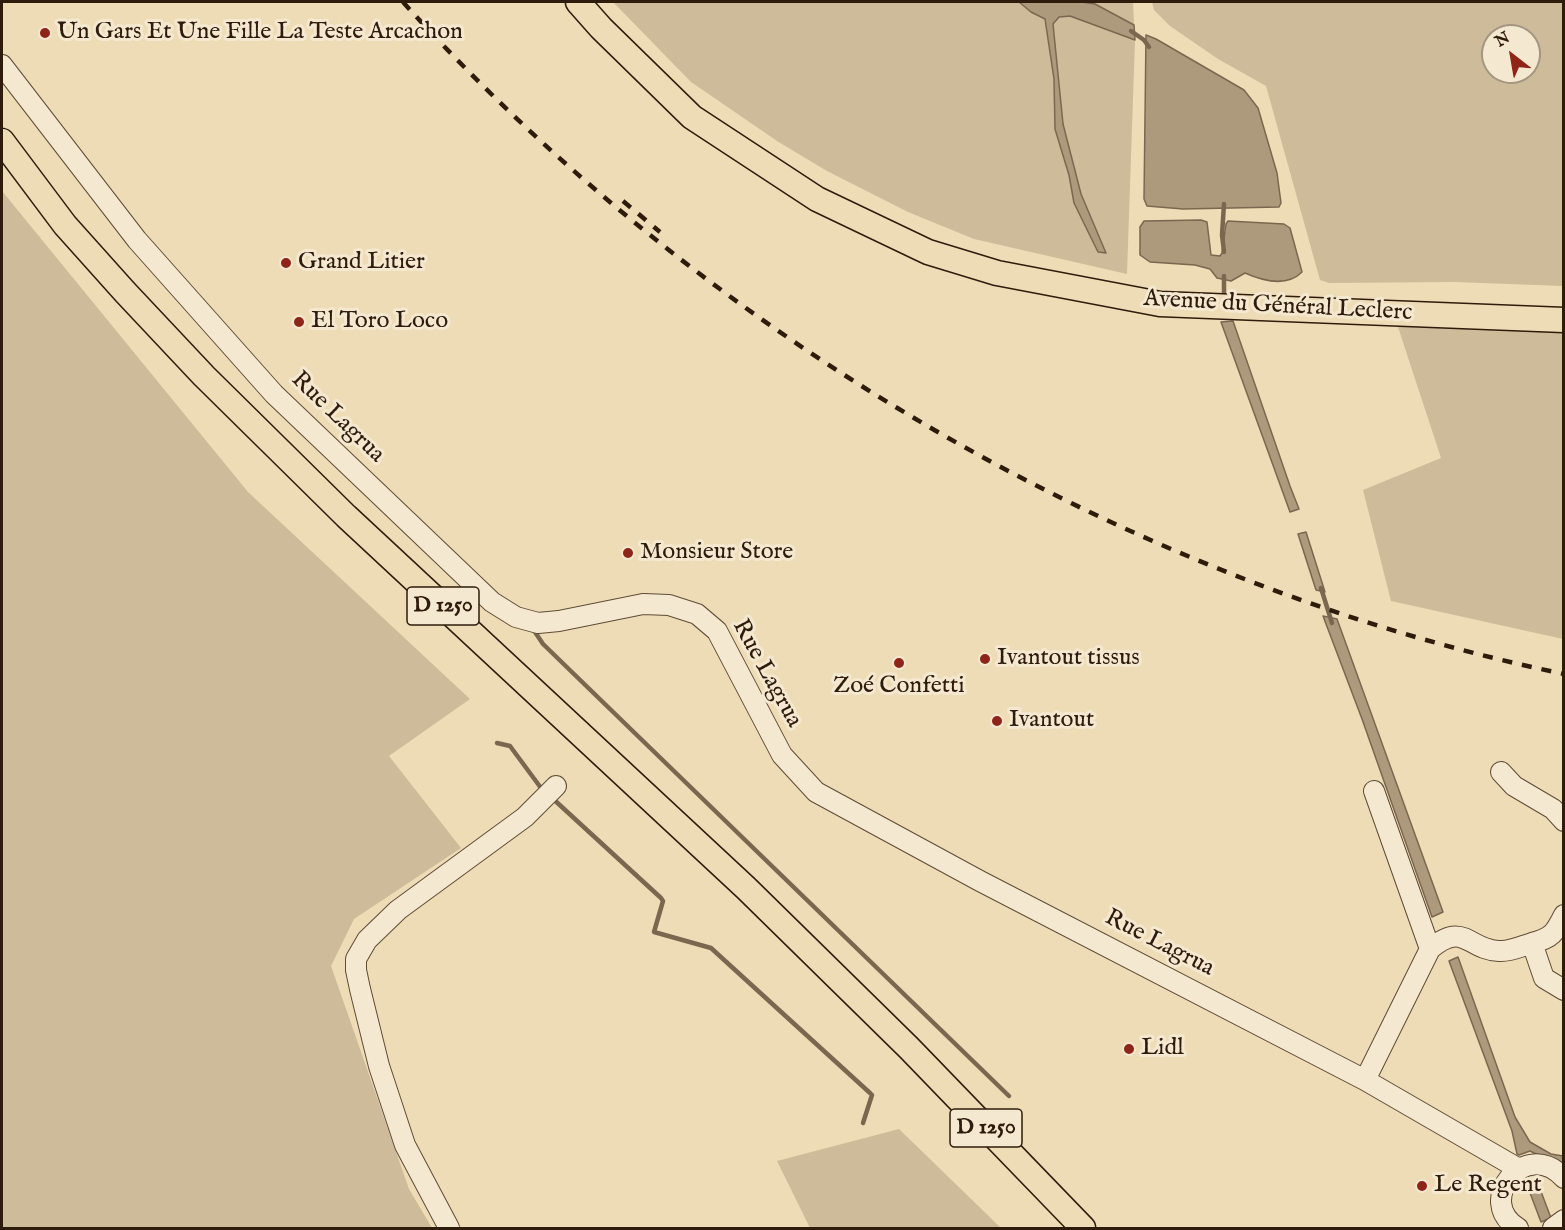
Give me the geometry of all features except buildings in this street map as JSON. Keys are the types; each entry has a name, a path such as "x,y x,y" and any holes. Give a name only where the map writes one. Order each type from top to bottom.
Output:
{"main road":[{"name":"Avenue du Général Leclerc","path":"578,2 601,28 692,117 817,199 928,252 997,273 1160,304 1563,320"},
{"name":"D 1250","path":"2,141 65,225 204,376 346,516 746,888 909,1048 1082,1228"}],"street":[{"name":"Rue Lagrua","path":"2,65 137,240 274,394 492,602 516,617 538,622 559,621 643,604 669,605 698,614 717,631 782,755 816,792 1365,1080 1519,1169"},
{"path":"1501,772 1514,786 1553,809 1563,820"},
{"path":"449,1228 405,1145 379,1066 356,970 356,959 367,940 398,910 525,817 556,786"},
{"path":"1374,791 1430,949"},
{"path":"1365,1080 1430,949 1441,939 1458,936 1497,951 1507,950 1551,936 1563,915"},
{"path":"1532,943 1544,978 1563,990"},
{"path":"1483,1148 1502,1191 1505,1216 1518,1228"},
{"path":"1502,1191 1508,1179 1519,1169 1534,1165 1546,1166 1563,1178"},
{"path":"1553,1228 1563,1220"}],"shaded area":[{"path":"613,2 1019,2 1031,12 1045,18 1054,79 1055,129 1069,175 1074,203 1106,252 1081,194 1063,124 1053,24 1059,17 1070,16 1135,40 1127,274 974,239 908,212 827,171 777,141 691,82"},
{"path":"1019,2 1095,4 1134,25 1135,40 1070,16 1059,17 1053,24 1063,124 1081,194 1106,253 1098,252 1074,203 1069,175 1055,129 1054,79 1045,19 1031,12"},
{"path":"1083,2 1133,2 1134,25 1095,4"},
{"path":"1152,2 1563,2 1563,286 1454,282 1329,283 1320,280 1266,86 1218,59 1170,26 1154,10"},
{"path":"1146,35 1244,90 1258,108 1277,173 1281,203 1279,207 1183,209 1147,206 1144,199"},
{"path":"2,191 248,492 470,699 389,756 461,848 354,919 331,966 409,1189 432,1228 2,1228"},
{"path":"1201,220 1207,222 1211,255 1220,256 1228,221 1284,224 1290,228 1302,272 1296,277 1282,281 1267,280 1245,273 1231,281 1217,278 1210,269 1195,265 1150,262 1140,255 1140,227 1144,221"},
{"path":"1233,321 1299,509 1290,512 1221,322"},
{"path":"1397,324 1563,332 1563,639 1391,601 1363,490 1441,458"},
{"path":"1306,532 1325,592 1316,590 1298,534"},
{"path":"1323,616 1337,619 1443,912 1432,917 1362,719"},
{"path":"1458,957 1515,1117 1530,1142 1551,1154 1563,1156 1563,1163 1551,1161 1530,1151 1517,1154 1512,1131 1449,961"},
{"path":"899,1129 1001,1228 810,1228 777,1161"},
{"path":"1537,1181 1551,1218 1541,1222 1527,1185"}],"waterway":[{"path":"1131,31 1144,40 1149,47"},
{"path":"1224,204 1222,235 1224,252"},
{"path":"1224,276 1224,300"},
{"path":"1321,588 1332,623"},
{"path":"533,629 543,644 1009,1096"},
{"path":"497,743 510,746 541,788"},
{"path":"551,797 661,898 663,901 654,932 711,948 872,1095 863,1123"}],"railway":[{"path":"403,2 520,122 649,234 786,336 931,428 1083,509 1240,577 1401,633 1564,674"},
{"path":"623,201 660,232"}],"place":[{"name":"Un Gars Et Une Fille La Teste Arcachon","path":"45,33"},
{"name":"Grand Litier","path":"286,263"},
{"name":"El Toro Loco","path":"299,322"},
{"name":"Monsieur Store","path":"628,553"},
{"name":"Ivantout tissus","path":"985,659"},
{"name":"Zoé Confetti","path":"899,663"},
{"name":"Ivantout","path":"997,721"},
{"name":"Lidl","path":"1129,1049"},
{"name":"Le Regent","path":"1422,1186"}]}
